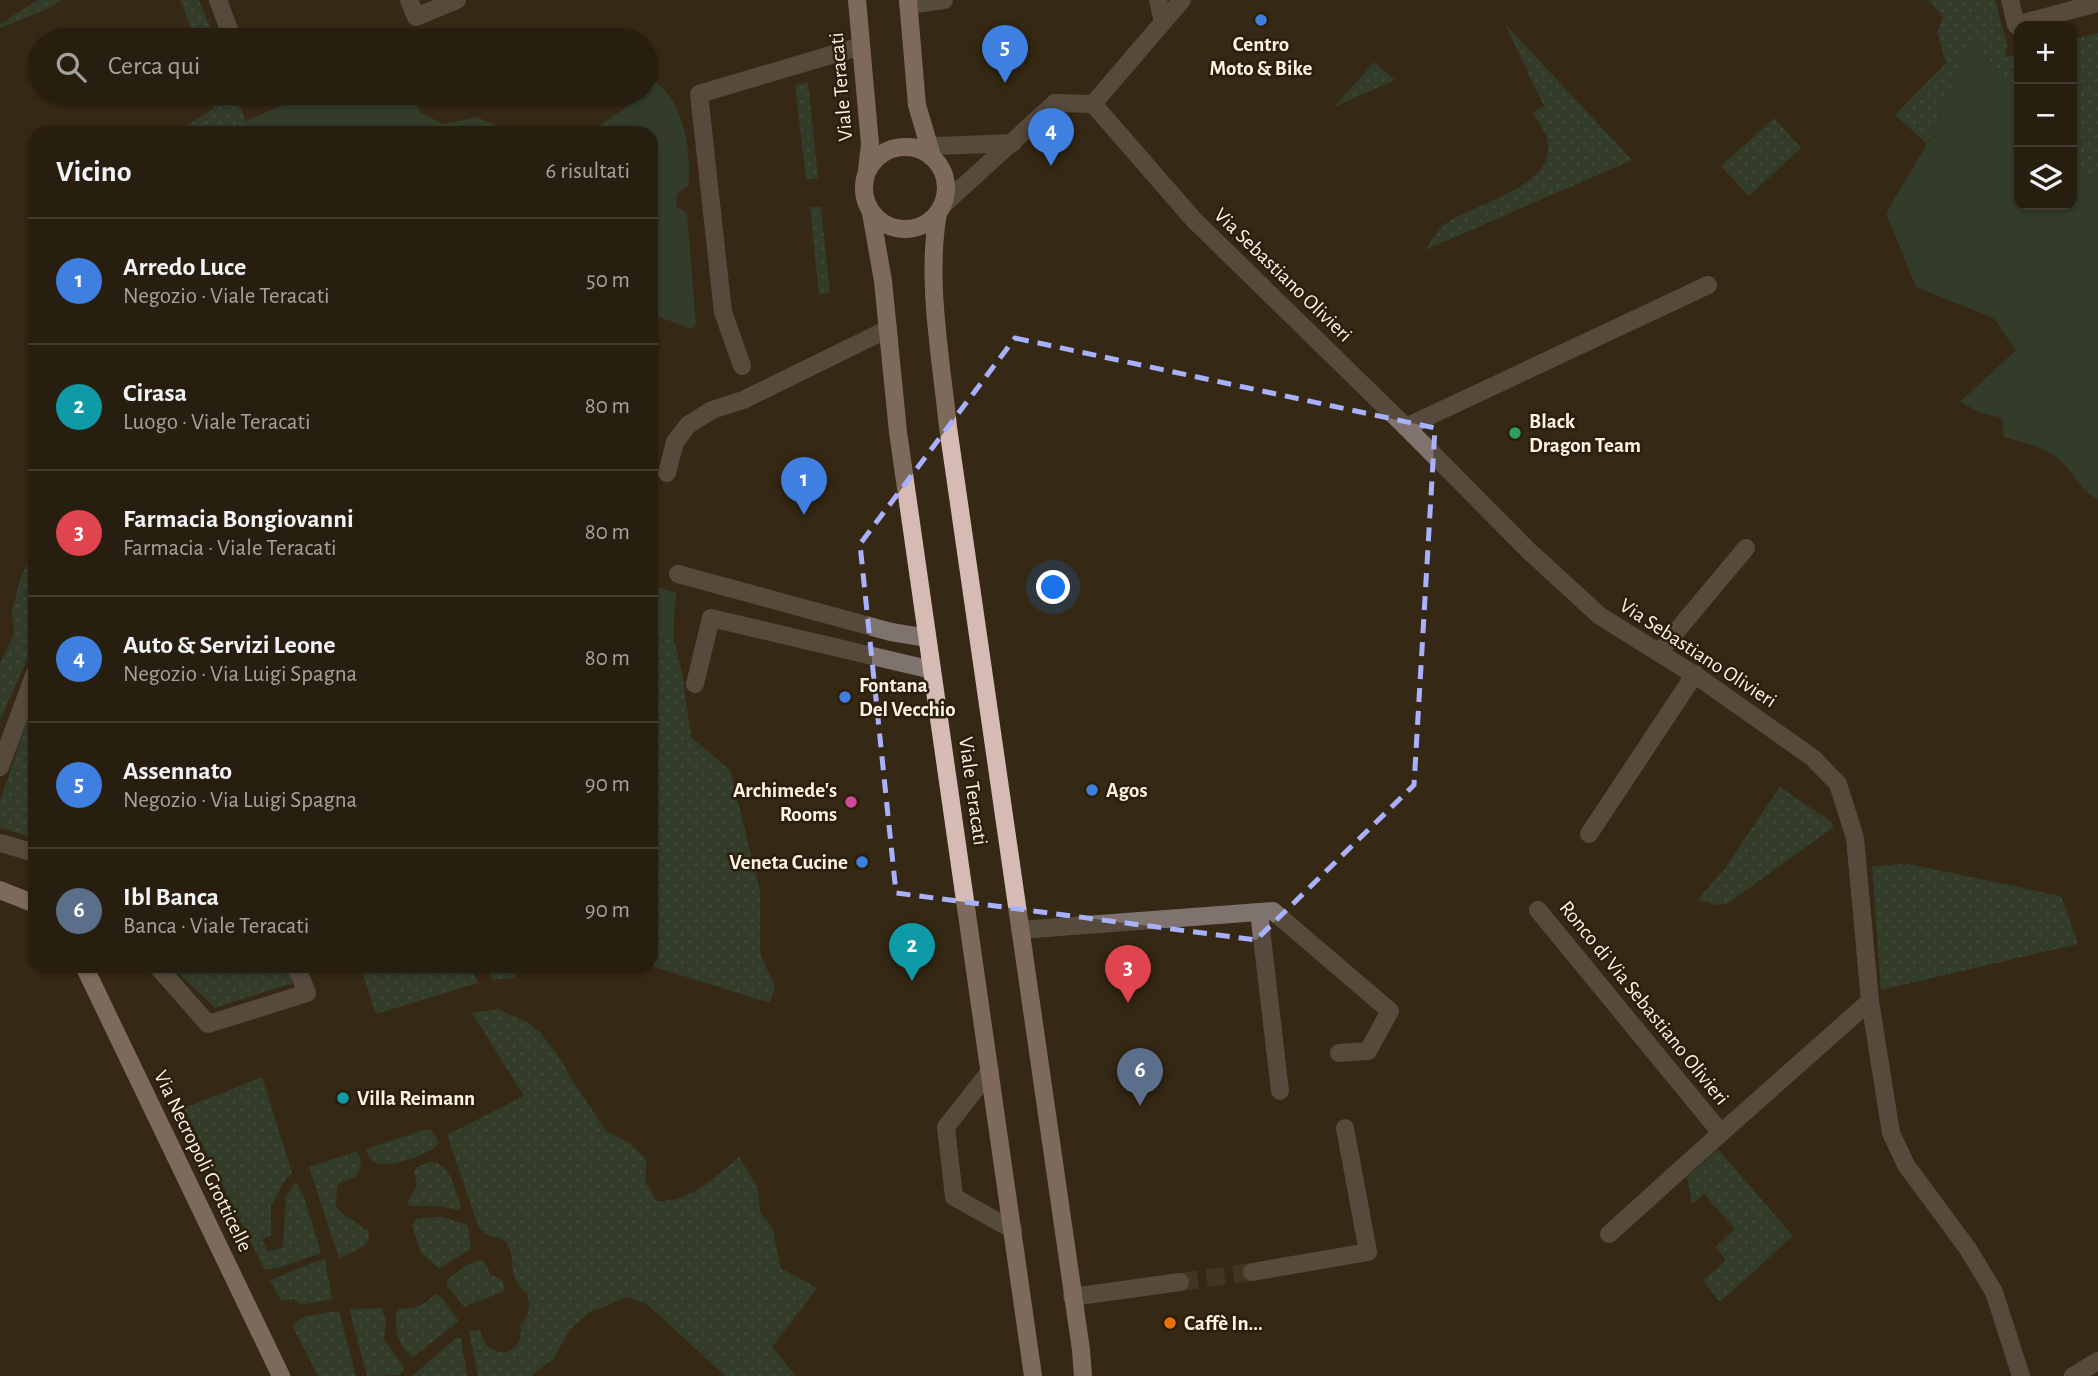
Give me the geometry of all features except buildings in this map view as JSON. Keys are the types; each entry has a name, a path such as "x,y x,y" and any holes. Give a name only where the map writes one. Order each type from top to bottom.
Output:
{"main road":[{"name":"Viale Teracati","path":"857,0 870,144 867,170"},
{"path":"908,2 917,105 924,150 944,173 947,194 941,209 921,226 899,229 879,221 871,213 863,192 867,170 881,154 902,147 924,150"},
{"name":"Viale Teracati","path":"941,209 934,237 933,276 947,427 1083,1376"},
{"name":"Viale Teracati","path":"871,213 883,281 898,432 1033,1376"},
{"path":"0,890 28,901"},
{"name":"Via Necropoli Grotticelle","path":"87,973 281,1376"}],"street":[{"path":"218,0 228,28"},
{"path":"409,0 416,17 457,0"},
{"path":"908,2 944,0"},
{"path":"1158,0 1163,22"},
{"path":"941,209 1055,103 1093,104 1182,0"},
{"path":"2010,0 2016,25 2098,3"},
{"path":"742,366 723,312 699,94 861,46"},
{"name":"Via Sebastiano Olivieri","path":"1093,104 1194,220 1530,552 1600,616 1695,674 1813,758 1838,784 1855,838 1870,1001 1891,1133 1906,1165 1968,1249 1994,1292 2021,1376"},
{"path":"924,150 1013,143"},
{"path":"1406,427 1708,285"},
{"path":"667,473 675,442 688,425 712,410 743,400 888,329"},
{"path":"1659,652 1746,548"},
{"path":"678,574 891,632 927,638"},
{"path":"695,684 711,618 932,670"},
{"path":"1589,834 1695,674"},
{"path":"0,767 28,692"},
{"path":"0,843 28,851"},
{"name":"Ronco di Via Sebastiano Olivieri","path":"1538,910 1721,1133 1870,1001"},
{"path":"1020,930 1273,911 1390,1011 1368,1051 1339,1053"},
{"path":"1259,912 1280,1091"},
{"path":"163,973 208,1024 307,993 299,973"},
{"path":"990,1071 946,1127 954,1197 1013,1230"},
{"path":"1252,1272 1368,1252 1345,1128"},
{"path":"1609,1234 1721,1133"},
{"path":"1072,1297 1180,1282"},
{"path":"2073,1376 2098,1360"}],"highlighted area":[{"path":"1015,338 1435,428 1414,785 1256,940 896,893 860,544"}],"green space":[{"path":"38,0 62,0 41,12 0,28 0,24"},
{"path":"180,0 199,0 210,28 191,28"},
{"path":"1928,0 1995,0 2007,44 2005,57 2014,55 2014,92 1979,47 1975,31 1927,144 1895,115 1946,63 1937,32 1943,17"},
{"path":"1505,24 1632,160 1425,250 1445,224 1513,191 1529,180 1542,168 1548,153 1545,133 1532,113 1544,106"},
{"path":"1975,30 1979,47 2014,92 2014,210 2077,210 2077,177 2098,175 2098,499 2086,491 2054,455 2004,437 2002,418 1981,413 1960,402 2016,350 1993,318 1916,287 1886,213 1927,144"},
{"path":"2098,33 2098,175 2077,177 2077,84 2077,39"},
{"path":"1374,62 1395,80 1334,107"},
{"path":"808,82 818,178 806,179 795,85"},
{"path":"658,84 676,108 689,157 688,186 677,194 676,206 687,213 696,324 692,329 658,317 658,126 599,126 629,105 658,105"},
{"path":"213,105 240,105 247,126 186,126 213,109"},
{"path":"284,105 415,105 421,113 444,124 477,117 498,126 248,126 246,121"},
{"path":"1774,118 1801,148 1749,196 1721,166"},
{"path":"810,207 821,207 830,292 819,295"},
{"path":"28,562 28,659 0,720 0,663 14,635 12,610"},
{"path":"658,588 676,592 673,636 658,631"},
{"path":"658,631 673,636 682,672 691,737 730,770 760,891 760,953 775,987 770,1003 658,968"},
{"path":"28,718 28,836 0,828 0,801"},
{"path":"1780,787 1829,820 1834,827 1727,904 1716,905 1698,900 1725,868"},
{"path":"1909,864 2061,896 2078,944 1881,990 1872,866"},
{"path":"178,973 289,973 293,983 215,1008"},
{"path":"362,973 474,973 478,983 376,1014"},
{"path":"490,973 516,973 514,978 492,980"},
{"path":"498,1009 527,1022 541,1033 607,1132 630,1143 647,1160 645,1180 656,1201 668,1201 691,1193 739,1157 758,1188 760,1211 772,1228 781,1268 817,1288 772,1347 796,1376 725,1376 647,1304 626,1297 589,1313 570,1330 553,1359 531,1376 478,1376 469,1331 480,1330 484,1341 497,1351 512,1349 517,1344 520,1325 526,1318 529,1307 527,1293 516,1282 507,1244 479,1228 447,1135 524,1096 472,1013"},
{"path":"262,1077 292,1172 271,1206 271,1235 262,1240 268,1252 283,1247 286,1196 296,1181 304,1197 321,1253 265,1270 184,1108"},
{"path":"430,1130 439,1143 428,1152 389,1164 375,1163 370,1159 366,1149"},
{"path":"1718,1149 1793,1236 1720,1302 1703,1281 1726,1260 1715,1247 1735,1229 1704,1194 1692,1204 1687,1177"},
{"path":"358,1151 361,1167 357,1176 337,1186 336,1206 368,1231 369,1240 364,1246 339,1259 309,1167"},
{"path":"430,1162 437,1163 448,1172 461,1207 458,1210 438,1206 409,1206 408,1201 417,1186 414,1172 417,1167"},
{"path":"441,1217 468,1225 471,1248 439,1269 421,1253 412,1225 417,1218"},
{"path":"325,1258 332,1299 302,1305 293,1299 281,1301 270,1280"},
{"path":"480,1260 485,1262 491,1275 503,1280 505,1291 464,1307 447,1285 447,1280 465,1266"},
{"path":"435,1294 440,1296 459,1321 413,1357 403,1348 398,1338 396,1312 400,1308 419,1306"},
{"path":"381,1308 386,1317 384,1340 404,1368 400,1375 367,1376 349,1309"},
{"path":"339,1311 356,1376 318,1376 292,1325 305,1316"},
{"path":"456,1338 461,1338 467,1376 412,1376"}],"tunnel":[{"path":"1180,1282 1252,1272"}],"place":[{"name":"Centro Moto & Bike","path":"1261,20"},
{"name":"Assennato","path":"1005,83"},
{"name":"Auto & Servizi Leone","path":"1051,166"},
{"name":"Black Dragon Team","path":"1515,433"},
{"name":"Arredo Luce","path":"804,515"},
{"name":"Fontana Del Vecchio","path":"845,697"},
{"name":"Agos","path":"1092,790"},
{"name":"Archimede's Rooms","path":"851,802"},
{"name":"Veneta Cucine","path":"862,862"},
{"name":"Cirasa","path":"912,981"},
{"name":"Farmacia Bongiovanni","path":"1128,1003"},
{"name":"Villa Reimann","path":"343,1098"},
{"name":"Ibl Banca","path":"1140,1106"},
{"name":"Caffè In...","path":"1170,1323"}]}
